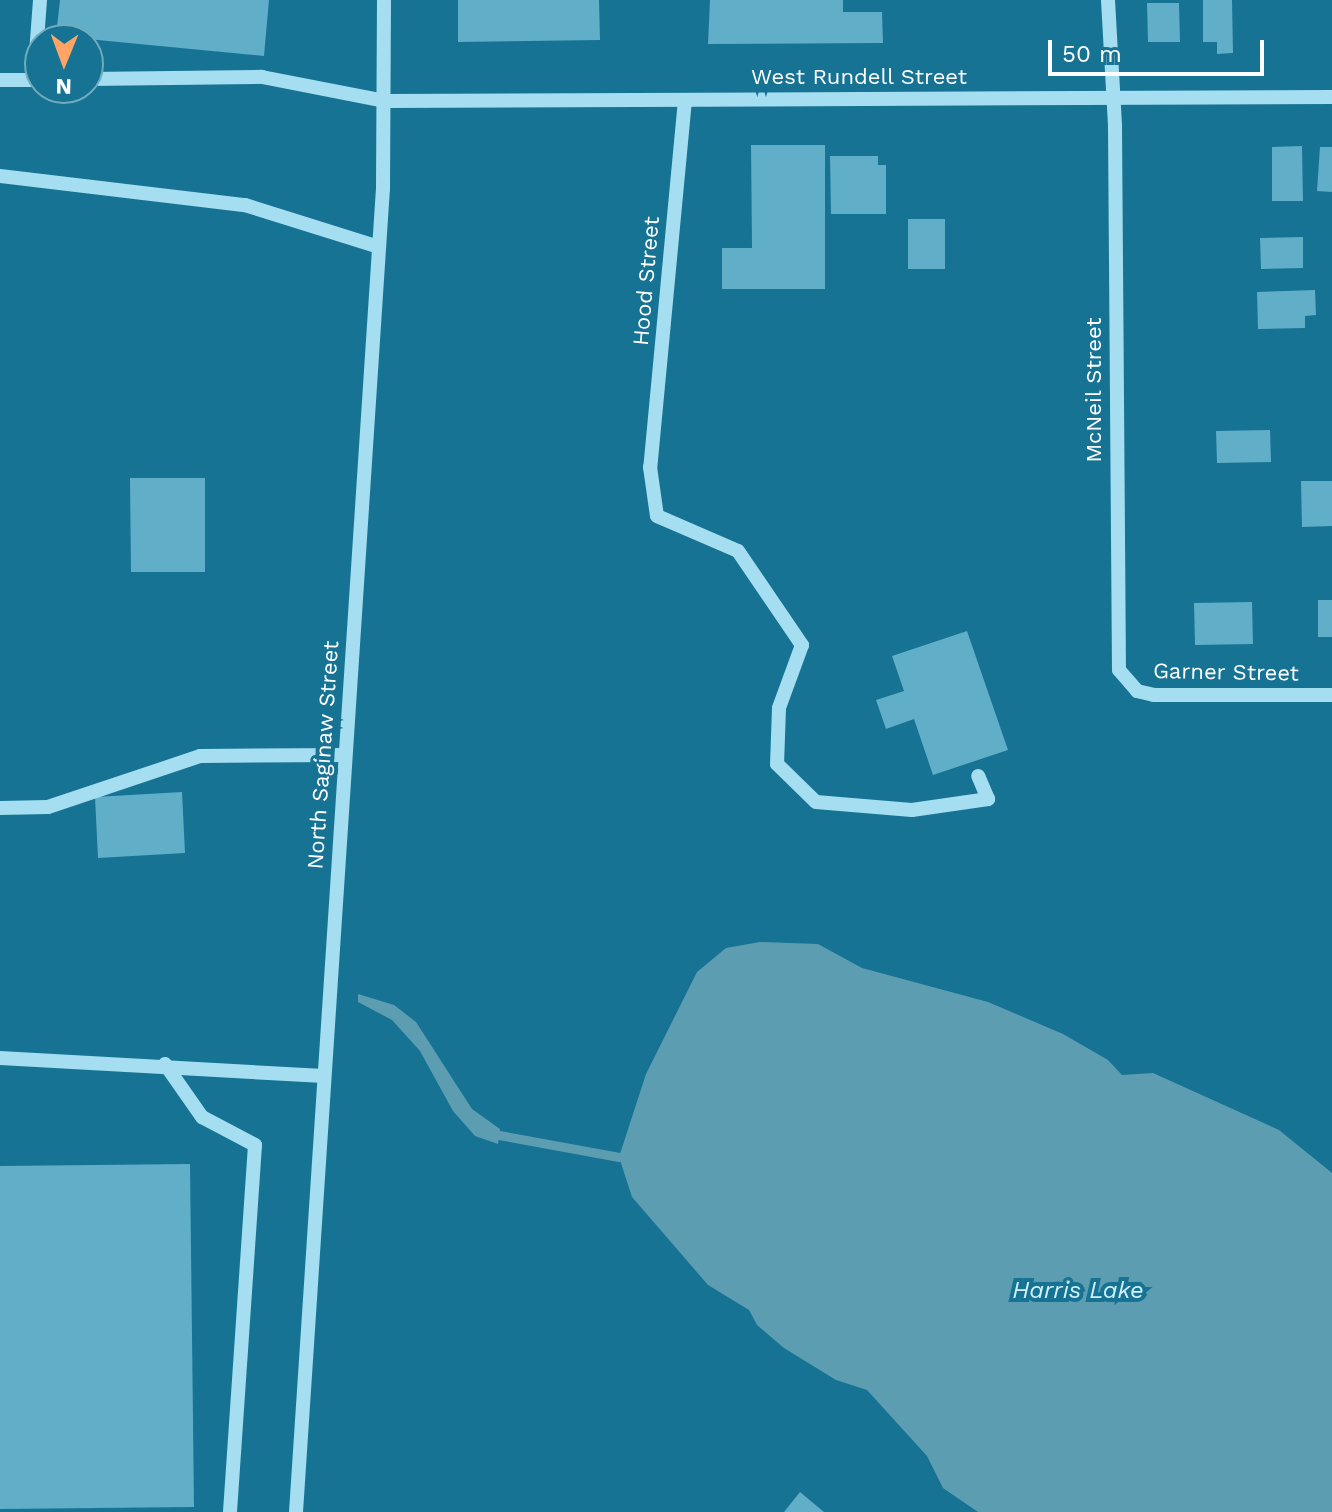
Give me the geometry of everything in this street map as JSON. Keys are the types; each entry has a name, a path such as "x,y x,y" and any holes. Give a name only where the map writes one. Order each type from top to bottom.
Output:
{"street":[{"path":"39,24 40,0"},
{"name":"North Saginaw Street","path":"296,1512 379,247 386,101 384,0"},
{"name":"McNeil Street","path":"1108,0 1112,98 1117,657 1125,680"},
{"name":"West Rundell Street","path":"104,79 262,77 386,101 1332,97"},
{"path":"0,80 24,80"},
{"name":"Hood Street","path":"685,100 650,467 657,516 738,551 802,645 779,708 777,764 816,802 912,810 988,799 978,776"},
{"path":"0,176 245,205 379,247"},
{"name":"Garner Street","path":"1125,680 1154,695 1332,695"},
{"path":"0,808 48,807 200,756 345,755"},
{"path":"0,1058 165,1064 324,1076"},
{"path":"165,1064 202,1117 255,1145 230,1512"}],"water":[{"name":"Harris Lake","path":"760,942 818,944 862,968 988,1002 1063,1034 1108,1060 1122,1075 1153,1073 1279,1130 1332,1173 1332,1512 978,1512 943,1488 927,1456 867,1390 836,1380 784,1348 757,1325 749,1310 708,1285 632,1197 619,1157 646,1074 697,972 726,948"},
{"path":"358,994 394,1005 416,1022 472,1109 500,1129 498,1144 475,1136 453,1111 420,1051 392,1020 358,1002"}],"building":[{"path":"60,0 269,0 264,56 104,41 104,24 57,24"},
{"path":"458,0 599,0 600,40 458,42"},
{"path":"710,0 843,0 843,12 882,12 883,43 708,44"},
{"path":"1203,0 1232,0 1233,53 1217,54 1217,42 1203,42"},
{"path":"1147,3 1179,3 1180,42 1148,42"},
{"path":"751,145 825,145 825,289 722,289 722,248 752,248"},
{"path":"1302,146 1303,201 1272,201 1272,147"},
{"path":"1320,147 1332,147 1332,192 1317,191"},
{"path":"830,156 878,156 878,165 886,165 886,214 831,214"},
{"path":"908,219 945,219 945,269 908,269"},
{"path":"1303,237 1303,268 1261,269 1260,238"},
{"path":"1315,290 1316,315 1305,316 1305,328 1258,329 1257,292"},
{"path":"1270,430 1271,462 1217,463 1216,431"},
{"path":"130,478 205,478 205,572 131,572"},
{"path":"1301,481 1332,481 1332,526 1302,527"},
{"path":"1318,600 1332,600 1332,637 1318,637"},
{"path":"1252,602 1253,644 1195,645 1194,603"},
{"path":"967,631 1008,750 933,775 914,719 886,729 876,700 904,691 892,656"},
{"path":"182,792 185,853 98,858 95,797"},
{"path":"190,1164 194,1507 0,1509 0,1166"},
{"path":"800,1492 824,1512 784,1512"}],"waterway":[{"path":"499,1135 619,1157"}]}
